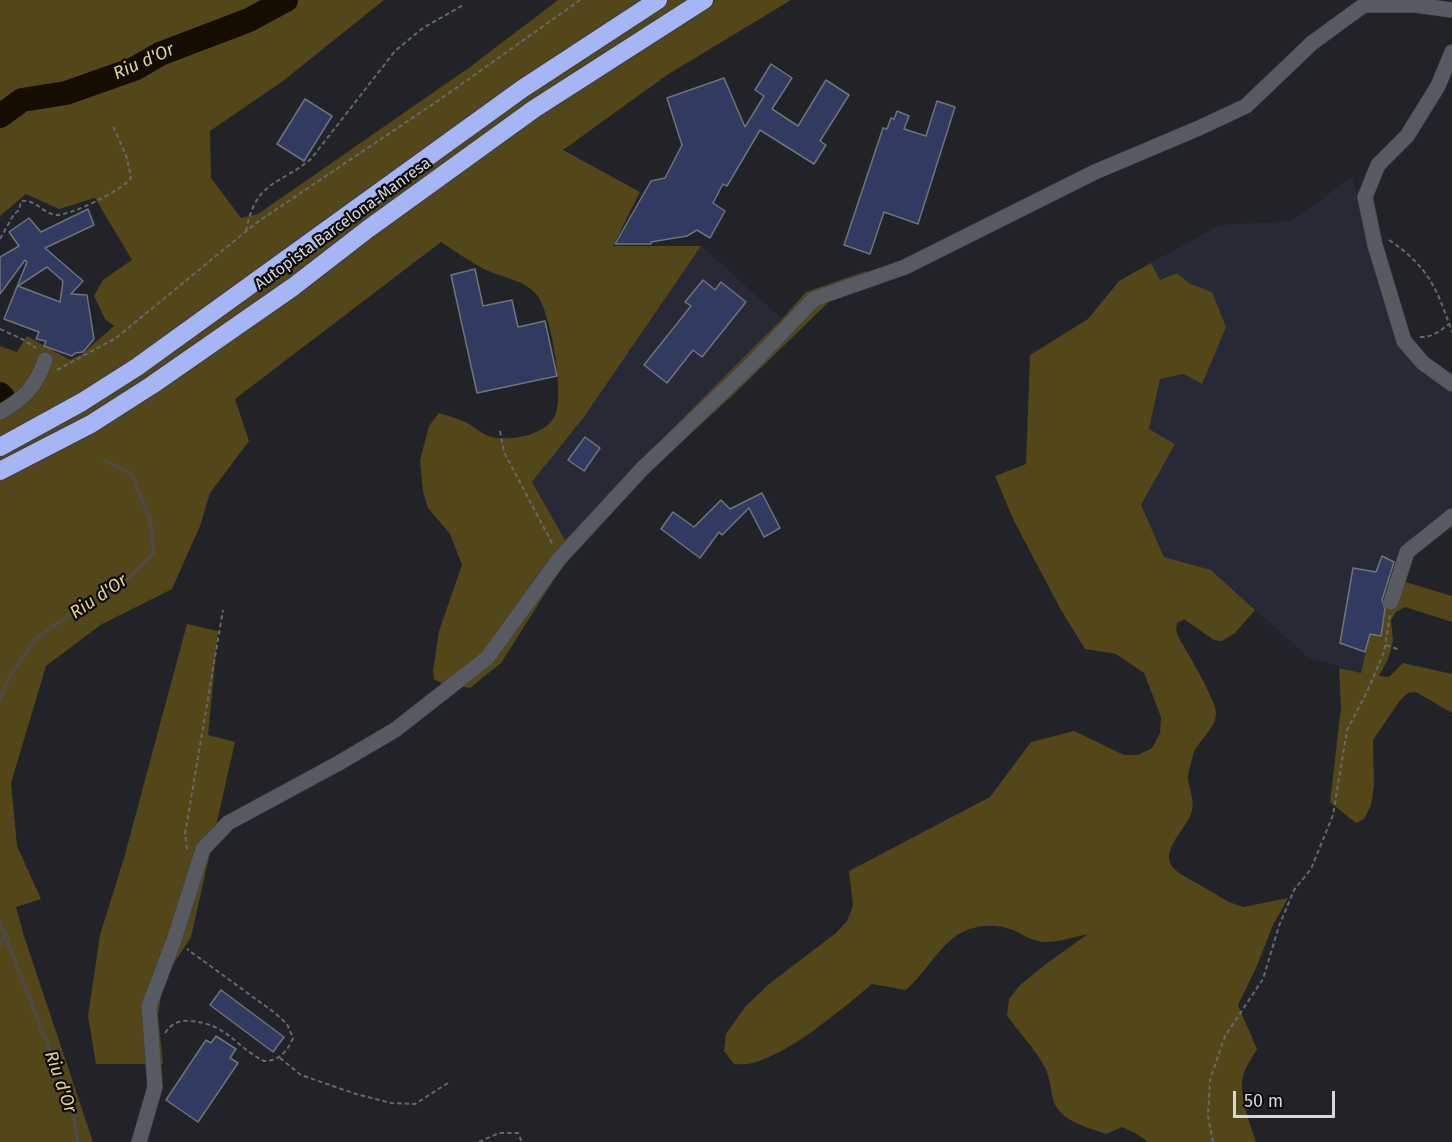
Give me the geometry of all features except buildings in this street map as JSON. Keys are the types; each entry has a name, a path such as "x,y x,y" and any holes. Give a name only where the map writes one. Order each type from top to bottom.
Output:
{"highway":[{"name":"Autopista Barcelona-Manresa","path":"0,447 82,402 137,367 522,89 658,0"},
{"name":"Autopista Barcelona-Manresa","path":"0,471 91,424 152,385 293,287 368,229 534,110 704,0"}],"street":[{"path":"139,1142 155,1088 149,1006 174,940 203,849 228,823 395,730 487,658 559,559 642,469 752,364 814,299 905,267 1095,172 1199,129 1246,106 1312,43 1364,5 1415,5 1452,10"},
{"path":"1452,52 1438,86 1407,136 1378,165 1365,197 1375,245 1404,340 1423,363 1452,384"},
{"path":"0,412 23,398 42,368"},
{"path":"1391,602 1407,552 1452,516"}],"path":[{"path":"42,368 60,370 116,338 246,231 442,98 580,0"},
{"path":"246,231 249,216 262,192 311,159 395,51 423,28 463,4"},
{"path":"0,238 14,214 19,210 21,201 31,201 49,212 59,214 102,198 128,183 131,178 130,168 112,126"},
{"path":"1372,229 1413,259 1429,276 1440,295 1452,332"},
{"path":"1403,336 1425,337 1436,334 1449,324"},
{"path":"0,329 25,340"},
{"path":"500,431 504,452 550,535 559,559"},
{"path":"1213,1142 1208,1116 1210,1080 1226,1036 1263,979 1279,926 1294,890 1311,869 1333,815 1347,730 1367,692 1386,645 1391,602"},
{"path":"199,862 188,852 184,834 224,610"},
{"path":"1386,645 1400,650"},
{"path":"163,1035 176,1023 203,1022 213,1025 264,1061 279,1058 290,1046 293,1038 287,1024 270,1008 174,940"},
{"path":"279,1058 301,1075 356,1094 391,1103 415,1104 448,1083"},
{"path":"479,1142 499,1133 518,1133 522,1142"}],"shaded area":[{"path":"0,0 384,0 283,81 210,131 211,178 241,218 258,214 470,67 558,0 791,0 667,75 563,150 640,192 613,246 701,246 584,417 532,482 565,540 806,292 866,271 870,286 835,296 644,477 560,570 501,663 470,688 441,683 434,679 433,671 439,631 462,565 450,534 428,508 423,492 420,460 429,426 439,413 465,422 482,433 497,438 522,437 538,431 555,416 558,391 555,355 547,319 537,295 526,285 484,269 441,242 235,399 249,441 210,493 200,526 172,589 102,624 46,666 11,783 17,846 41,899 16,907 93,1142 0,1142 0,346 17,352 27,336 70,360 82,354 114,326 105,319 94,296 103,280 132,260 95,198 59,209 26,194 0,216"},
{"path":"1352,177 1376,271 1406,352 1452,392 1452,508 1426,526 1398,553 1389,577 1381,636 1370,635 1361,673 1308,657 1211,570 1164,557 1141,505 1175,444 1149,429 1160,379 1184,374 1212,292 1190,284 1177,273 1160,280 1151,263 1220,225 1292,221"},
{"path":"701,246 782,319 565,540 532,482 584,417"},
{"path":"1151,263 1160,280 1177,273 1190,284 1212,292 1226,327 1202,384 1184,374 1160,379 1149,429 1175,444 1141,505 1164,557 1211,570 1255,610 1235,633 1222,641 1214,640 1184,619 1177,623 1176,630 1179,638 1206,686 1216,717 1194,752 1188,776 1193,800 1191,814 1173,844 1169,859 1179,873 1229,902 1243,907 1288,898 1273,925 1238,1005 1257,1049 1245,1070 1242,1087 1256,1142 1148,1142 1122,1127 1106,1134 1073,1121 1059,1111 1043,1064 1007,1015 1009,999 1020,985 1088,934 1060,941 1043,942 997,926 973,928 958,934 946,945 906,990 872,984 799,1041 767,1058 750,1064 734,1064 724,1051 726,1034 745,1007 769,984 836,933 847,921 853,906 849,871 990,797 1031,742 1074,731 1124,755 1138,755 1152,748 1160,733 1161,717 1144,673 1116,654 1085,649 1061,610 1014,521 995,476 1026,464 1030,355 1088,319 1119,281"},
{"path":"1389,577 1452,596 1452,622 1405,607 1396,612 1391,620 1393,641 1388,659 1379,676 1389,677 1403,663 1452,674 1452,713 1416,692 1408,693 1401,699 1373,740 1374,786 1371,805 1364,819 1356,823 1330,802 1341,708 1339,668 1361,673 1370,634 1381,636"},
{"path":"187,624 218,631 208,735 235,742 191,937 163,980 158,1015 163,1064 96,1064 88,1016 100,935 124,858"}],"waterway":[{"name":"Riu d'Or","path":"0,116 22,100 66,93 134,69 160,54 249,20 286,0"},
{"name":"Riu d'Or","path":"0,394 3,397"},
{"name":"Riu d'Or","path":"0,700 8,679 36,638 80,608 124,583 154,553 150,519 131,474 104,460"},
{"name":"Riu d'Or","path":"0,922 71,1105 78,1142"},
{"name":"Riu d'Or","path":"0,946 5,933"}]}
